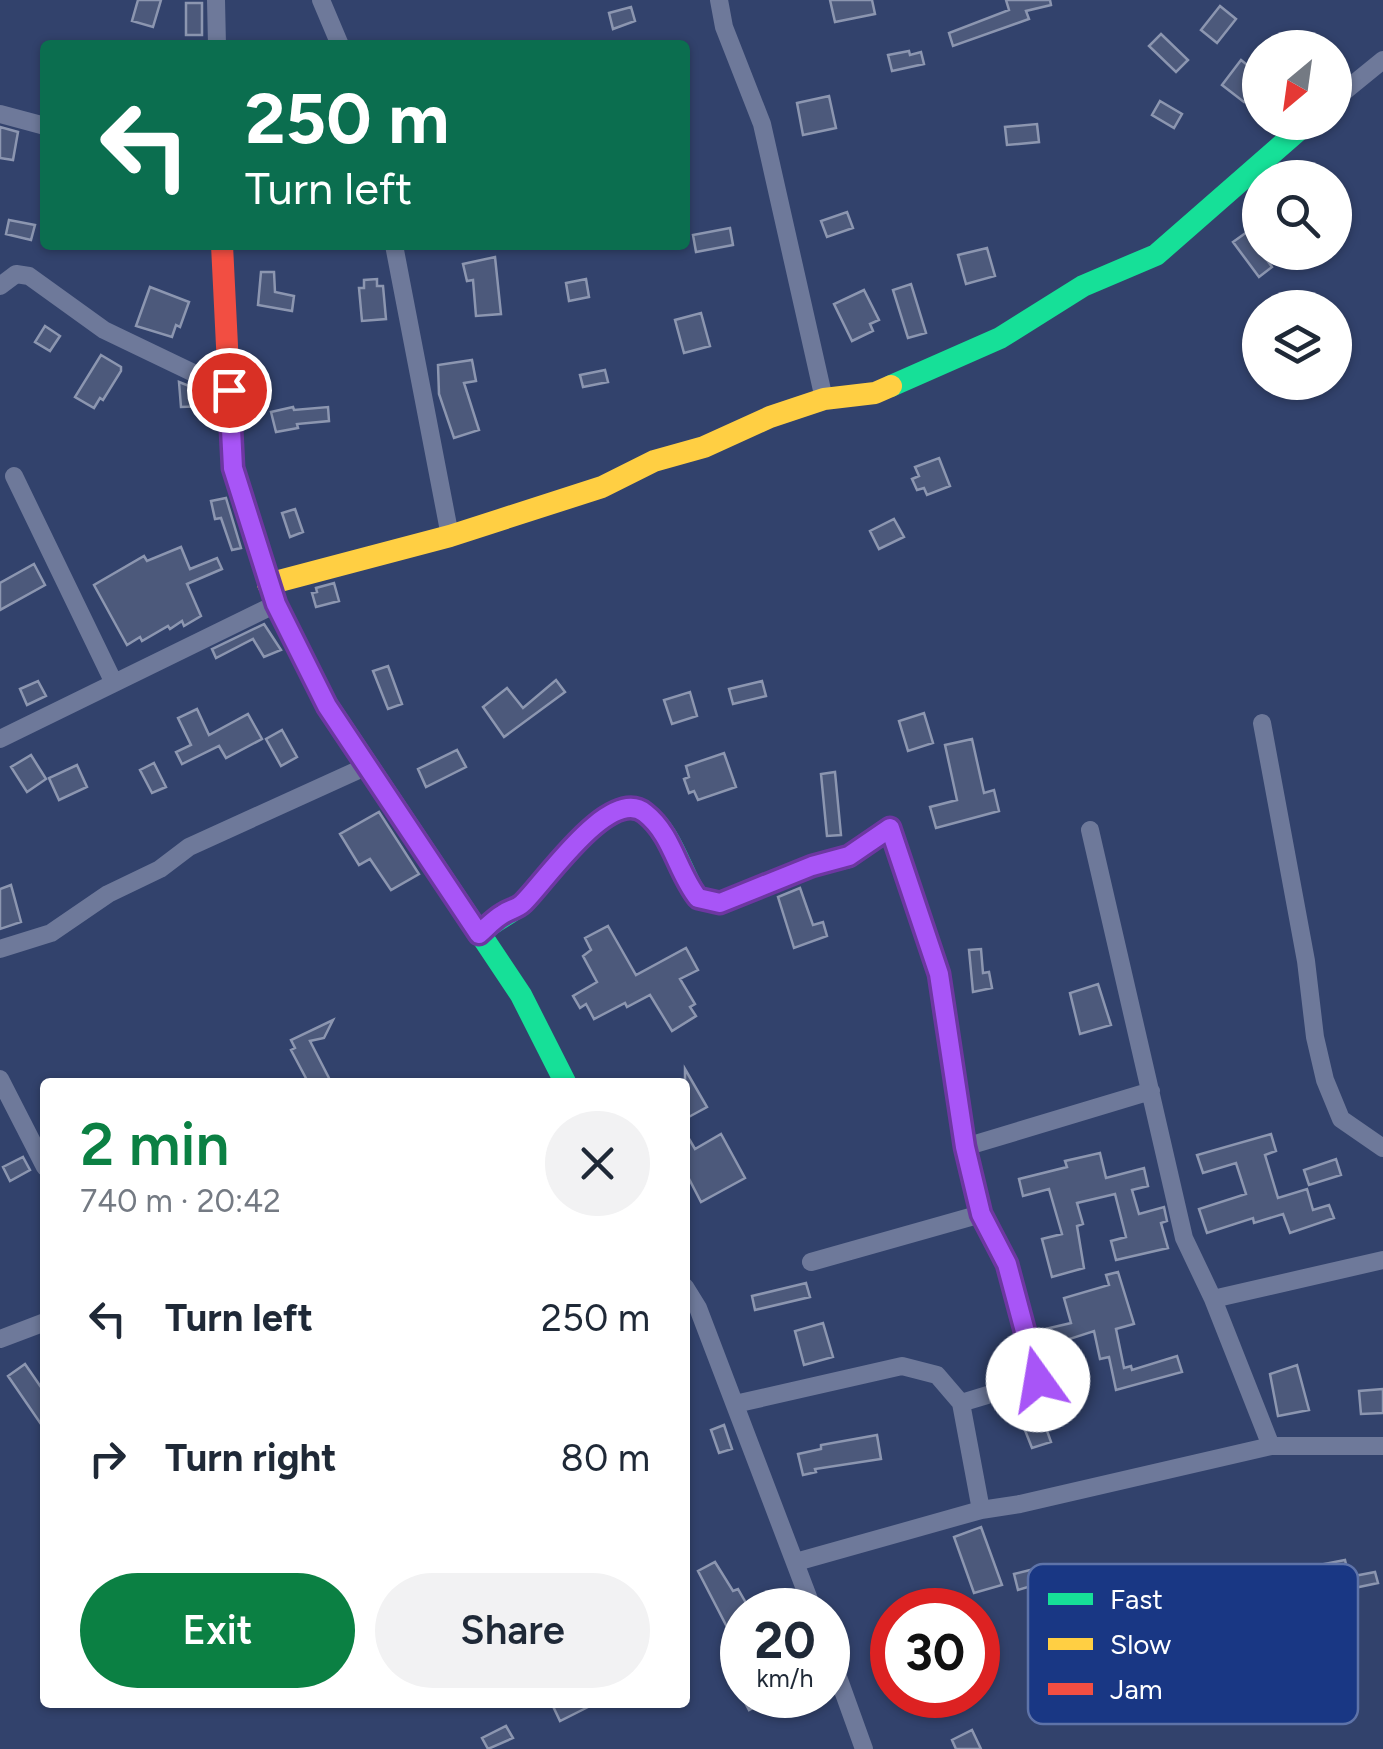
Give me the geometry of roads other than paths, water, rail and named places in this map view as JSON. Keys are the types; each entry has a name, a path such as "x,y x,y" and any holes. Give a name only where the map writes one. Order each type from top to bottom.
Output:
{"street":[{"path":"216,0 217,40"},
{"path":"321,0 338,40"},
{"path":"719,0 724,26 762,124 824,399"},
{"path":"1352,85 1383,60"},
{"path":"0,114 40,125"},
{"path":"0,739 114,683 272,594 602,487 654,461 704,447 770,417 824,399 874,392 1000,338 1082,286 1156,255 1287,140"},
{"path":"222,250 233,468 272,594 327,706 520,995 563,1078"},
{"path":"395,250 450,536"},
{"path":"0,286 16,274 29,276 104,330 229,390"},
{"path":"14,476 114,683"},
{"path":"1262,724 1306,961 1314,1037 1325,1080 1341,1119 1383,1148"},
{"path":"0,949 52,933 108,894 160,869 189,848 367,766"},
{"path":"479,934 504,913 519,907 568,851 612,812 642,810 660,828 698,898 720,903 812,866 849,856 890,828 939,974 965,1147 981,1214 1007,1264 1038,1380 961,1403"},
{"path":"1090,830 1184,1238 1213,1299 1270,1446"},
{"path":"0,1079 40,1157"},
{"path":"965,1147 1151,1090"},
{"path":"811,1262 981,1214"},
{"path":"1213,1299 1383,1260"},
{"path":"690,1294 805,1588"},
{"path":"0,1339 40,1324"},
{"path":"735,1404 902,1366 937,1375 961,1403 981,1510"},
{"path":"796,1562 981,1510 1270,1446 1383,1446"},
{"path":"850,1710 864,1749"}]}
